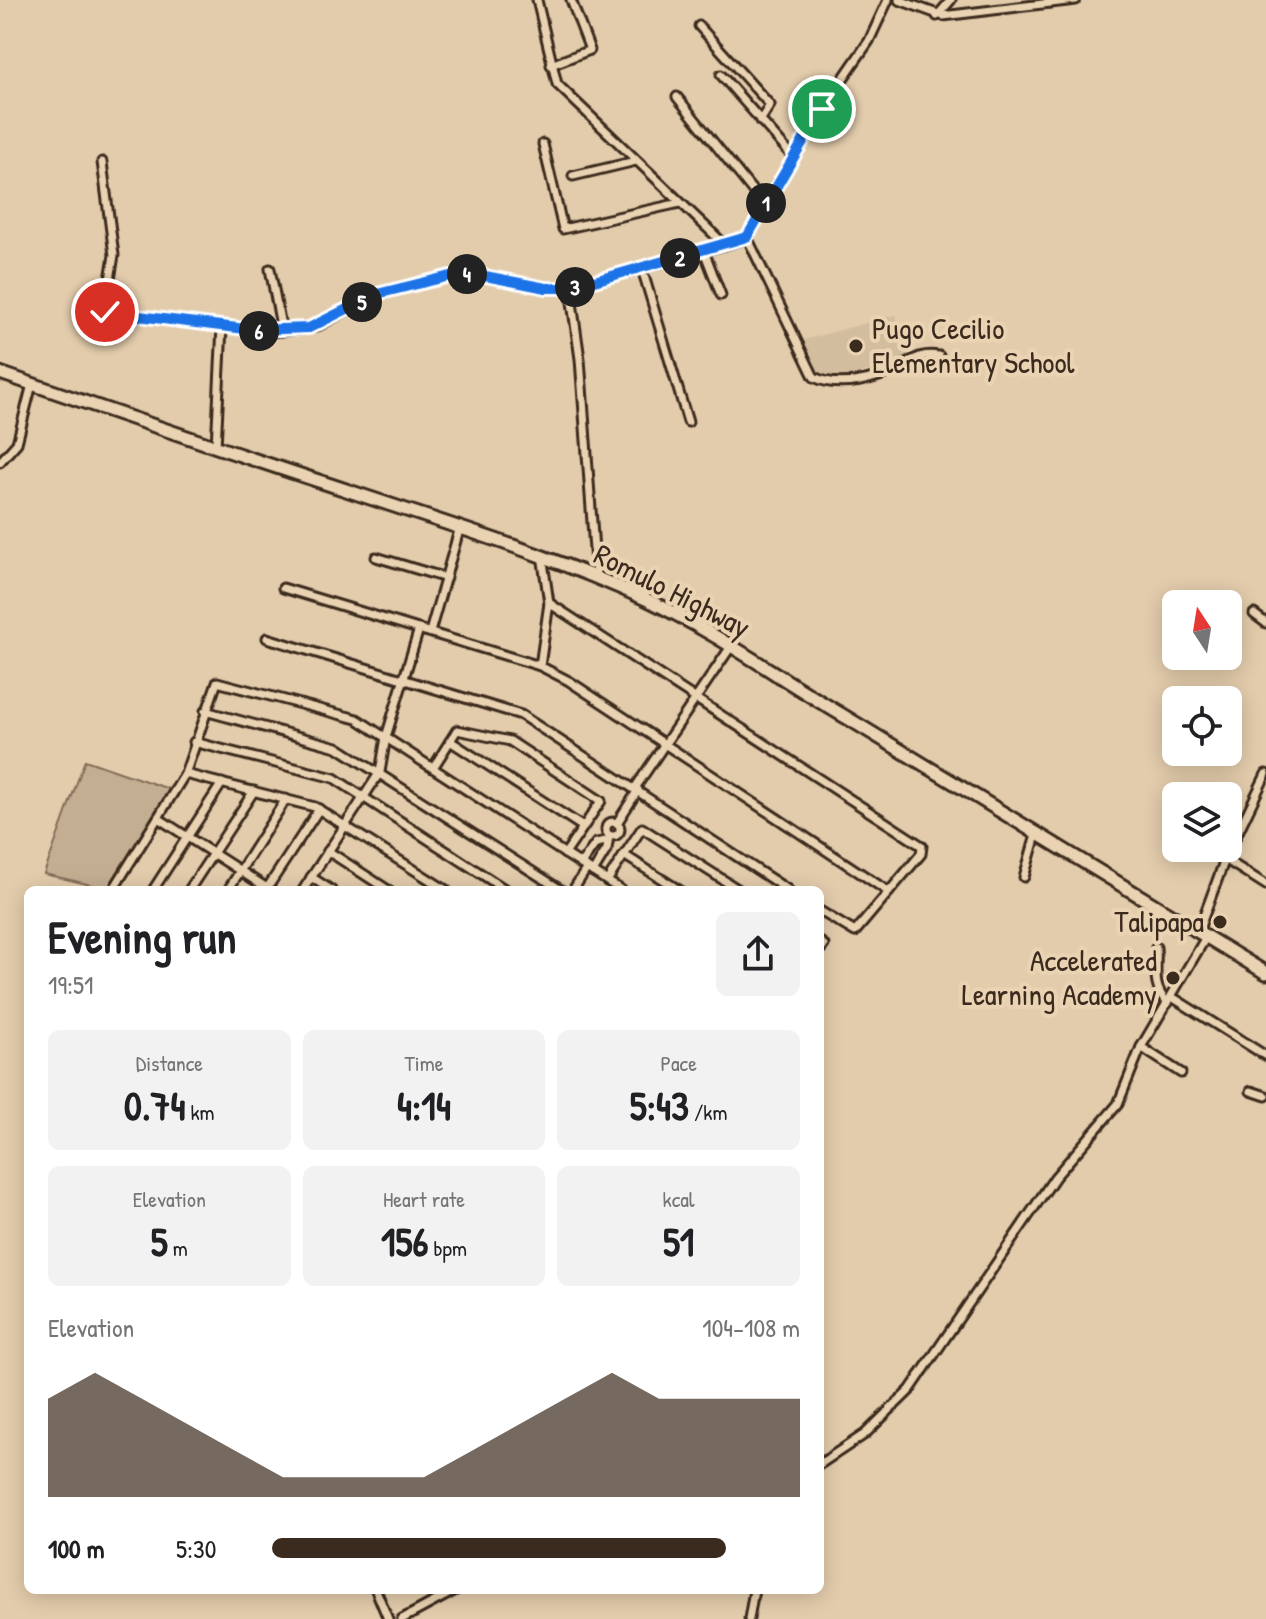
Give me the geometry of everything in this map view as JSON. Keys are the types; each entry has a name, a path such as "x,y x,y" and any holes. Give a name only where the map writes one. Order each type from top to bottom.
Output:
{"highway":[{"name":"Romulo Highway","path":"0,373 542,555 596,577 732,645 847,719 949,777 1036,835 1266,973"}],"street":[{"path":"537,0 551,65 560,88 725,245"},
{"path":"551,65 590,50 571,0"},
{"path":"102,162 114,255 110,312 282,331 316,327 377,294 450,276 480,275 546,288 570,288 747,237 793,157 869,41 888,0"},
{"path":"899,0 937,16 1076,0"},
{"path":"937,16 951,0"},
{"path":"699,26 770,105 760,121"},
{"path":"721,75 793,157"},
{"path":"677,97 764,205"},
{"path":"543,144 563,229 680,203"},
{"path":"573,176 636,161"},
{"path":"747,237 814,377 843,384 899,367 921,355 939,356"},
{"path":"704,251 721,295"},
{"path":"270,269 282,331"},
{"path":"642,269 688,422"},
{"path":"570,288 580,359 596,577"},
{"path":"216,447 222,326"},
{"path":"0,462 17,443 32,384"},
{"path":"430,632 460,527"},
{"path":"540,666 549,603 542,555"},
{"path":"376,557 446,578"},
{"path":"283,588 540,666 665,744 889,892"},
{"path":"549,603 922,846 921,854 854,932 824,913"},
{"path":"1254,614 1266,623"},
{"path":"305,886 380,772 386,737 419,629"},
{"path":"267,638 521,715 782,886"},
{"path":"587,868 607,849 607,825 617,823 665,744 732,645"},
{"path":"116,886 185,774 217,682 351,717 615,886"},
{"path":"205,711 337,747 555,886"},
{"path":"433,768 457,730 510,741 601,801 565,854"},
{"path":"450,741 583,827"},
{"path":"194,742 334,778 500,886"},
{"path":"185,774 319,809 440,886"},
{"path":"1242,824 1266,774"},
{"path":"156,886 222,783"},
{"path":"192,886 254,791"},
{"path":"231,886 286,799"},
{"path":"269,886 319,809"},
{"path":"158,818 262,886"},
{"path":"607,881 642,828 733,886"},
{"path":"1024,877 1036,835"},
{"path":"576,886 587,868 596,843 607,838"},
{"path":"328,851 382,886"},
{"path":"624,855 673,886"},
{"path":"824,1461 865,1434 910,1390 1055,1177 1118,1104 1141,1047 1170,1000 1202,935 1224,862"},
{"path":"1230,862 1266,885"},
{"path":"311,877 325,886"},
{"path":"1156,947 1153,971 1160,995 1266,1056"},
{"path":"1141,1047 1181,1073"},
{"path":"1251,1091 1266,1096"},
{"path":"378,1594 388,1619"},
{"path":"429,1594 432,1601"},
{"path":"402,1619 447,1594"},
{"path":"749,1619 753,1594"}],"shaded area":[{"name":"Pugo Cecilio Elementary School","path":"896,315 909,353 907,359 840,379 815,374 803,340"},
{"path":"85,760 169,789 115,886 96,886 44,874"}],"place":[{"name":"Pugo Cecilio Elementary School","path":"856,346"},
{"name":"Talipapa","path":"1220,922"},
{"name":"Accelerated Learning Academy","path":"1173,978"}],"route":[{"path":"105,312 273,332 316,327 377,294 450,276 480,275 557,289 642,269 747,237 822,109"}]}
